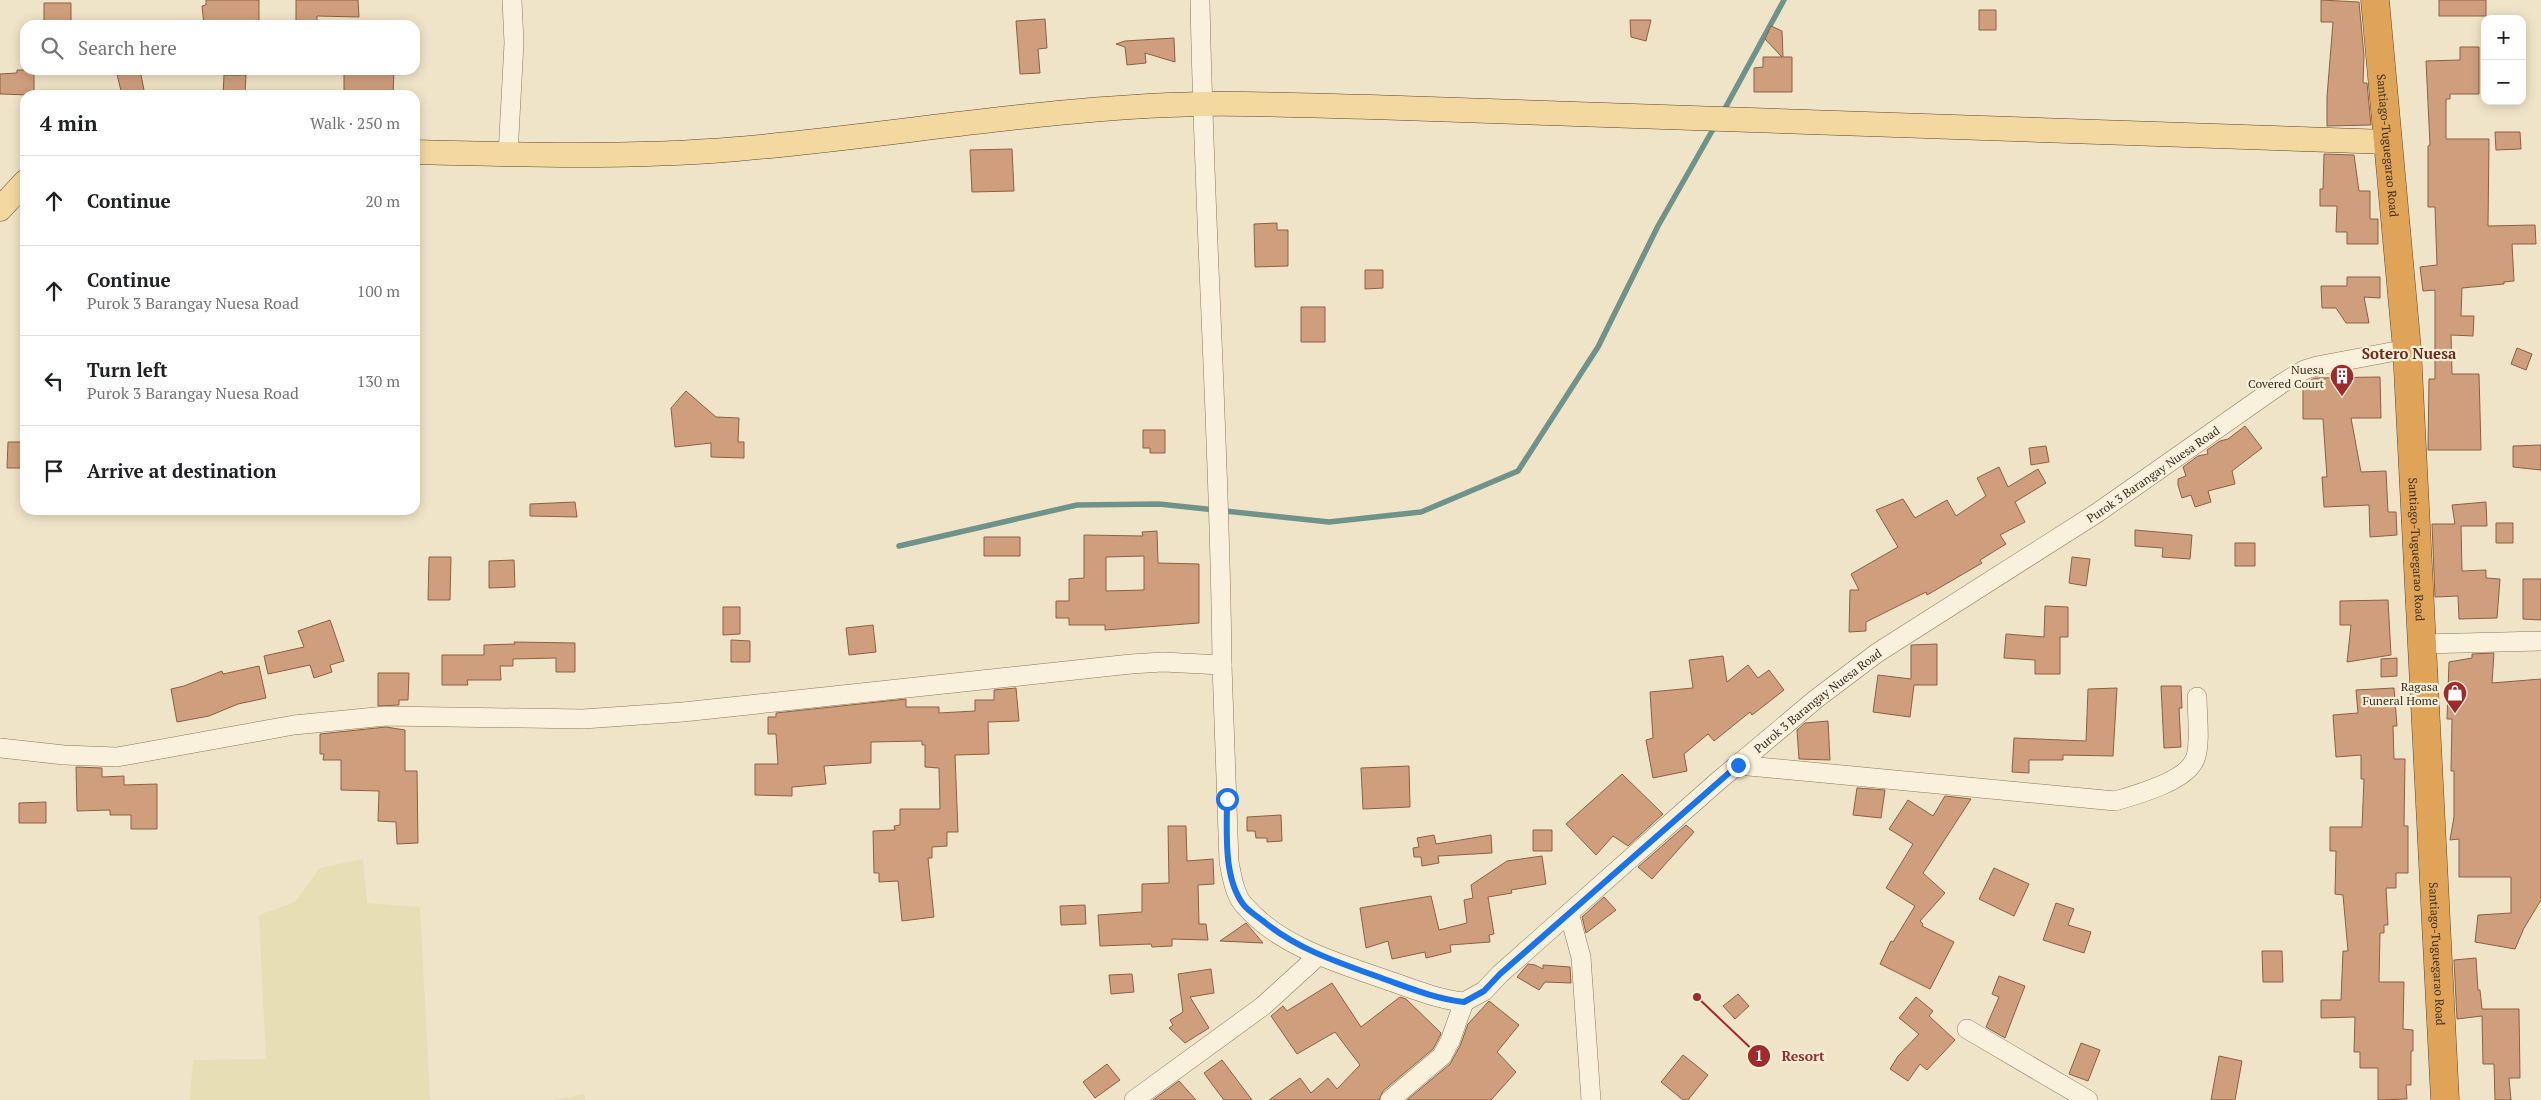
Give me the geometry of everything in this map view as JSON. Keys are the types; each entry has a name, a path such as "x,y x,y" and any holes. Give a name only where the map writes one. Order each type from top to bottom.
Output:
{"highway":[{"name":"Santiago-Tuguegarao Road","path":"2376,0 2408,349 2445,1100"}],"main road":[{"path":"420,152 508,155 613,154 736,149 1073,112 1202,104 1370,107 2388,142"},
{"path":"0,210 20,188"}],"street":[{"path":"508,155 514,43 512,0"},
{"path":"1200,0 1202,104 1221,532 1222,665 1229,862 1234,883 1244,904 1272,928 1318,956 1428,995 1464,1002 1450,1041 1442,1056 1390,1100"},
{"name":"Purok 3 Barangay Nuesa Road","path":"1464,1002 1484,991 1500,974 1738,765 1816,699 1877,653 2097,513 2288,380 2317,366 2408,349"},
{"path":"2422,644 2541,641"},
{"path":"0,748 64,755 117,757 294,725 386,716 583,719 692,711 1131,664 1163,662 1222,665"},
{"path":"1738,765 2115,801 2140,794 2168,782 2188,769 2196,759 2197,697"},
{"path":"1569,913 1581,956 1591,1100"},
{"path":"1134,1100 1264,1006 1318,956"},
{"path":"1967,1029 2088,1100"}],"shaded area":[{"path":"363,859 367,903 420,907 430,1100 190,1100 193,1060 266,1059 259,915 295,902 320,868"},
{"path":"584,1094 585,1100 552,1100"}],"building":[{"path":"206,0 259,0 259,20 203,20 202,6 206,5"},
{"path":"296,0 358,0 359,17 317,16 317,20 296,20"},
{"path":"2321,0 2359,2 2364,56 2363,83 2367,83 2371,125 2327,126 2327,97 2333,22 2321,22"},
{"path":"2439,0 2486,0 2486,15 2439,16"},
{"path":"44,3 71,3 71,20 44,20"},
{"path":"1979,10 1996,10 1996,30 1979,30"},
{"path":"1045,19 1047,48 1038,49 1040,73 1020,74 1016,21"},
{"path":"1630,20 1651,20 1646,41 1631,37"},
{"path":"1771,26 1782,31 1783,57 1792,57 1792,92 1754,92 1754,68 1763,67 1763,57 1782,57 1765,39"},
{"path":"1174,38 1175,62 1145,53 1146,63 1127,65 1125,47 1116,44 1125,41"},
{"path":"2460,47 2479,47 2479,94 2450,94 2450,99 2446,99 2446,139 2489,139 2488,226 2535,225 2536,244 2512,244 2514,281 2504,282 2504,284 2462,288 2461,316 2474,316 2473,336 2451,335 2452,374 2479,374 2481,450 2428,450 2429,379 2435,379 2435,290 2423,291 2420,267 2437,265 2435,207 2428,207 2428,146 2430,145 2426,61 2460,60"},
{"path":"17,70 20,70 20,75 34,75 34,90 20,90 20,95 0,94 0,74 17,73"},
{"path":"117,75 141,75 144,90 121,90"},
{"path":"224,75 246,75 245,90 223,90"},
{"path":"344,75 394,75 393,90 344,90"},
{"path":"2495,132 2520,132 2521,149 2496,150"},
{"path":"1012,149 1014,191 972,192 970,150"},
{"path":"2324,154 2354,155 2359,191 2370,191 2370,219 2378,219 2378,244 2347,244 2347,232 2336,232 2337,206 2320,206 2320,189 2323,189"},
{"path":"1277,223 1277,230 1288,230 1288,266 1255,267 1254,224"},
{"path":"1365,270 1383,270 1383,288 1365,289"},
{"path":"2347,277 2380,277 2380,298 2364,297 2369,323 2346,323 2336,308 2322,308 2321,286 2347,286"},
{"path":"1301,307 1325,307 1325,342 1301,342"},
{"path":"2517,348 2532,354 2526,370 2511,364"},
{"path":"2380,377 2381,418 2351,418 2361,472 2386,471 2388,512 2396,512 2397,535 2370,537 2369,505 2324,507 2322,477 2327,477 2323,419 2303,419 2303,384 2315,378"},
{"path":"686,391 716,417 739,418 738,442 744,442 744,458 711,457 711,443 675,447 671,408"},
{"path":"2245,426 2262,448 2232,471 2235,484 2208,491 2211,502 2195,507 2191,495 2182,498 2178,479 2186,476 2183,467 2198,456 2208,454 2207,450 2220,441 2228,439"},
{"path":"1143,430 1165,430 1165,453 1150,453 1150,448 1143,448"},
{"path":"8,442 20,442 20,468 7,468"},
{"path":"2541,445 2541,470 2513,467 2513,446"},
{"path":"2046,446 2049,462 2031,465 2029,448"},
{"path":"1999,467 2008,487 2038,469 2046,483 2015,502 2025,522 2000,535 2006,544 1980,560 1982,563 1927,595 1926,592 1866,622 1866,631 1849,632 1850,590 1859,590 1851,574 1898,547 1876,510 1903,499 1915,518 1947,500 1956,516 1986,496 1977,478"},
{"path":"575,502 577,517 530,516 530,504"},
{"path":"2486,502 2487,526 2461,526 2462,571 2486,570 2486,578 2500,579 2497,618 2459,619 2458,596 2435,597 2432,524 2455,524 2452,505"},
{"path":"2496,523 2513,523 2513,543 2496,543"},
{"path":"2135,530 2192,535 2190,559 2162,557 2163,548 2135,546"},
{"path":"1157,531 1158,563 1199,564 1199,623 1105,630 1105,625 1069,625 1069,618 1056,618 1056,601 1069,601 1069,579 1084,578 1084,535 1143,536 1142,532","holes":["1144,556 1144,590 1106,591 1106,557"]},
{"path":"984,537 1020,537 1020,556 984,556"},
{"path":"2235,543 2255,543 2255,566 2235,566"},
{"path":"429,557 451,557 450,600 428,600"},
{"path":"2072,557 2090,559 2086,586 2069,583"},
{"path":"514,560 515,587 489,588 489,561"},
{"path":"2523,579 2541,579 2541,620 2523,619"},
{"path":"2388,600 2391,655 2347,662 2351,625 2340,625 2340,601"},
{"path":"2045,606 2068,607 2068,637 2060,637 2060,674 2035,674 2035,660 2004,658 2006,634 2044,637"},
{"path":"723,607 740,607 740,634 723,635"},
{"path":"330,620 344,661 330,665 332,672 314,678 310,665 268,674 264,656 304,647 298,631"},
{"path":"873,625 876,652 849,655 846,628"},
{"path":"731,640 750,641 750,662 731,662"},
{"path":"514,642 575,643 575,672 556,672 556,658 513,659 513,666 500,666 501,680 467,680 468,685 442,685 442,655 484,655 484,645 515,644"},
{"path":"1937,644 1937,685 1914,685 1910,717 1873,712 1878,675 1911,679 1911,645"},
{"path":"2494,653 2492,683 2541,679 2541,900 2524,928 2515,949 2475,942 2478,915 2511,913 2511,877 2459,877 2459,839 2450,840 2454,817 2454,771 2451,771 2452,719 2447,719 2449,662 2472,658 2472,654"},
{"path":"1723,656 1727,682 1748,665 1758,678 1769,670 1784,690 1752,715 1750,712 1714,741 1708,734 1684,754 1687,771 1653,778 1646,740 1653,738 1650,692 1693,688 1689,660"},
{"path":"2397,658 2397,676 2381,677 2381,659"},
{"path":"259,666 266,698 238,704 209,716 177,722 171,689 222,671 223,674"},
{"path":"378,673 409,673 408,700 399,700 399,705 378,706"},
{"path":"2161,686 2181,686 2182,708 2179,708 2181,747 2164,748"},
{"path":"1016,688 1019,721 988,722 989,754 955,755 958,832 947,832 947,846 932,847 932,858 928,858 934,917 902,921 898,881 879,882 879,873 874,873 873,831 895,830 894,826 900,825 900,809 940,809 939,768 925,767 925,745 922,745 922,741 871,742 871,763 824,766 826,784 792,787 792,796 755,795 755,764 778,764 776,734 768,734 768,717 776,717 776,713 906,699 906,707 939,707 939,713 975,711 975,700 994,700 994,690"},
{"path":"2117,688 2113,756 2063,755 2063,760 2029,760 2029,773 2012,772 2014,738 2086,741 2088,689"},
{"path":"2394,688 2397,726 2393,726 2394,759 2405,759 2404,826 2408,826 2408,873 2396,873 2396,888 2386,888 2388,925 2384,925 2384,933 2380,933 2379,982 2404,982 2403,1029 2413,1030 2413,1051 2411,1051 2411,1085 2406,1085 2407,1099 2378,1100 2378,1068 2360,1068 2360,1052 2354,1052 2355,1017 2321,1018 2321,1000 2341,1000 2343,951 2348,951 2343,895 2335,894 2336,851 2330,851 2330,827 2362,827 2364,779 2361,779 2361,755 2336,757 2333,715 2358,713 2356,690"},
{"path":"1828,721 1830,760 1799,759 1797,730 1805,723"},
{"path":"386,727 405,730 405,771 417,771 418,843 397,844 396,822 378,821 379,791 341,790 341,760 323,760 324,754 320,754 320,734"},
{"path":"1409,766 1410,807 1363,809 1361,768"},
{"path":"76,767 102,768 102,777 124,776 124,785 157,784 157,829 131,829 131,815 110,815 110,810 77,811"},
{"path":"1622,774 1663,814 1628,846 1613,836 1596,855 1566,824"},
{"path":"1857,788 1885,790 1881,818 1853,815"},
{"path":"1945,796 1971,799 1923,873 1945,893 1920,921 1923,924 1922,926 1954,942 1930,989 1880,964 1891,941 1893,942 1915,906 1886,888 1913,844 1889,829 1908,800 1933,816"},
{"path":"46,802 46,823 19,823 19,803"},
{"path":"1281,815 1282,841 1267,842 1267,838 1256,838 1255,831 1247,831 1247,817"},
{"path":"1686,825 1694,832 1652,879 1638,867"},
{"path":"1168,826 1186,826 1187,861 1213,859 1214,884 1198,885 1199,924 1206,924 1208,940 1172,939 1172,946 1152,947 1151,944 1100,946 1098,915 1142,912 1142,884 1169,883"},
{"path":"1533,830 1552,830 1552,851 1533,851"},
{"path":"1434,835 1436,844 1491,835 1492,853 1438,856 1439,863 1422,866 1421,857 1414,857 1413,848 1419,847 1417,838"},
{"path":"1542,856 1546,884 1511,890 1512,893 1488,897 1494,934 1489,935 1490,942 1450,945 1451,952 1426,958 1425,952 1392,959 1388,941 1366,948 1360,908 1431,896 1439,930 1467,923 1464,900 1473,898 1471,885 1507,861"},
{"path":"1994,868 2029,884 2014,916 1979,899"},
{"path":"1604,897 1616,910 1586,933 1582,917"},
{"path":"2056,903 2074,909 2068,925 2091,932 2084,953 2043,940"},
{"path":"1085,905 1086,924 1061,925 1060,906"},
{"path":"1246,923 1263,943 1220,941"},
{"path":"2262,951 2282,951 2283,982 2263,982"},
{"path":"2476,958 2478,990 2480,990 2482,1009 2519,1009 2520,1078 2509,1078 2511,1100 2495,1100 2494,1064 2483,1064 2482,1016 2457,1019 2454,960"},
{"path":"1528,964 1543,969 1543,965 1570,967 1571,983 1545,982 1539,990 1517,977"},
{"path":"1211,969 1214,993 1190,997 1209,1028 1185,1043 1169,1028 1173,1025 1170,1020 1183,1012 1178,974"},
{"path":"1132,974 1134,992 1111,994 1109,975"},
{"path":"1999,976 2025,986 2005,1038 1986,1027 1999,997 1992,994"},
{"path":"1332,983 1361,1027 1400,997 1406,999 1441,1033 1440,1036 1433,1049 1383,1091 1379,1100 1269,1100 1300,1078 1311,1093 1328,1078 1337,1089 1360,1065 1335,1032 1297,1054 1271,1016 1283,1006 1287,1011"},
{"path":"1738,994 1749,1006 1735,1019 1723,1006"},
{"path":"1916,997 1933,1011 1929,1016 1955,1040 1927,1070 1920,1064 1908,1081 1890,1069 1898,1056 1919,1034 1899,1018"},
{"path":"1489,1001 1519,1025 1497,1052 1516,1072 1491,1100 1407,1100 1450,1064 1460,1046 1468,1024"},
{"path":"2081,1043 2100,1050 2088,1081 2069,1074"},
{"path":"1683,1055 1708,1075 1688,1100 1683,1100 1661,1082"},
{"path":"2219,1056 2242,1061 2235,1100 2211,1100"},
{"path":"1222,1060 1252,1100 1224,1100 1214,1087 1204,1073"},
{"path":"1107,1064 1120,1080 1095,1098 1083,1082"},
{"path":"1179,1081 1196,1100 1153,1100"}],"waterway":[{"path":"1723,112 1784,0"},
{"path":"899,546 1077,505 1159,504 1329,522 1421,512 1518,471 1598,347 1658,226 1716,124"}],"place":[{"name":"Nuesa Covered Court","path":"2342,397"},
{"name":"Ragasa Funeral Home","path":"2455,714"},
{"name":"Resort","path":"1697,997"}],"district":[{"name":"Sotero Nuesa","path":"2409,353"}],"route":[{"path":"1227,799 1229,862 1234,883 1238,895 1255,915 1296,944 1318,956 1428,995 1448,1001 1464,1002 1473,999 1484,991 1500,974 1738,765"}]}
